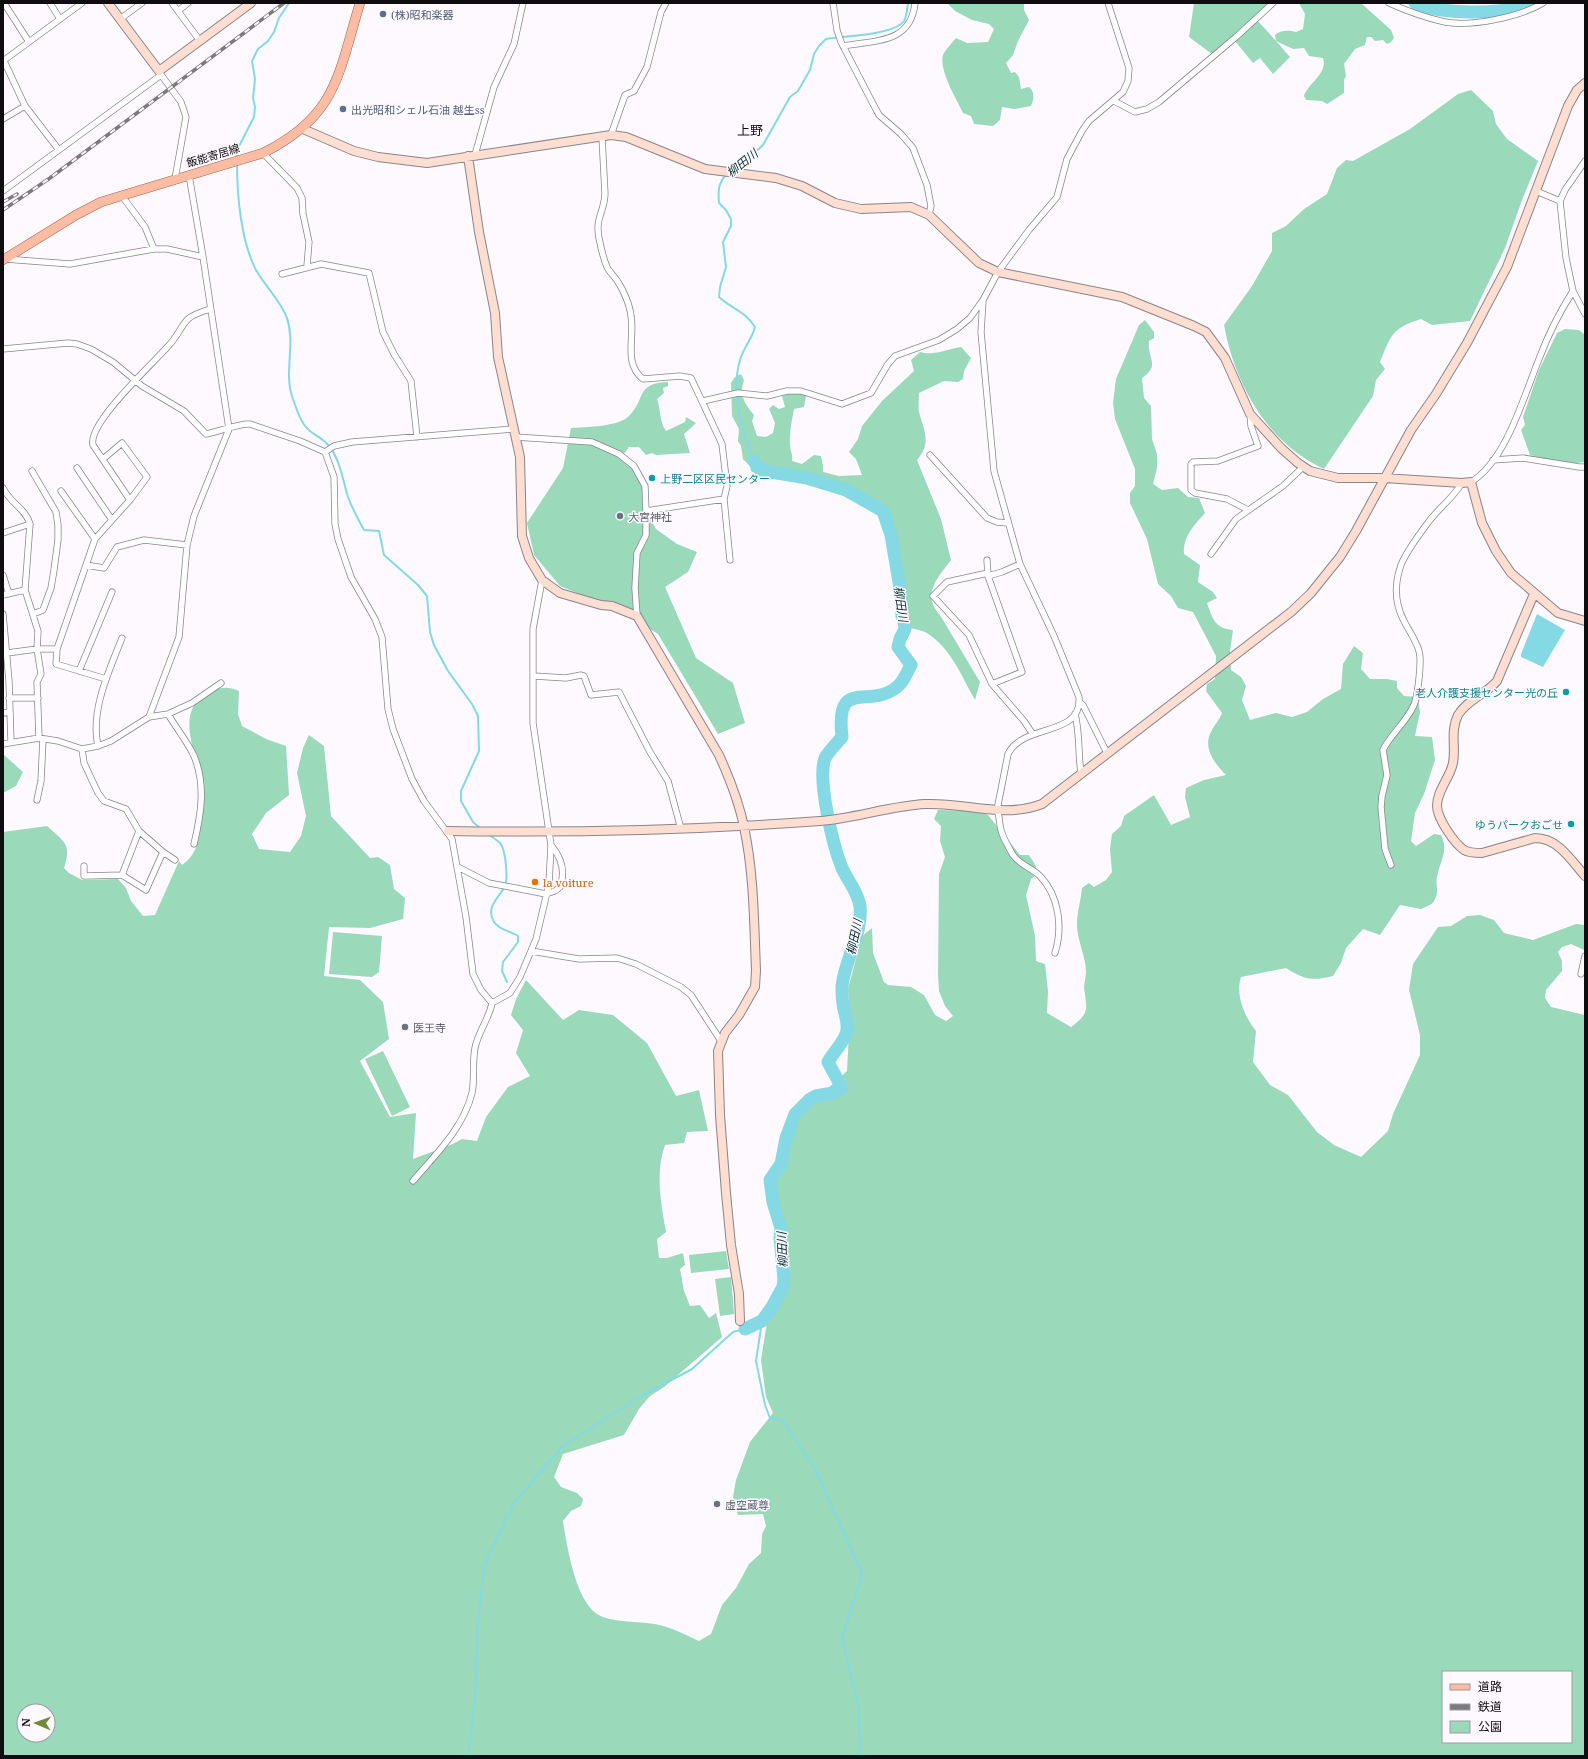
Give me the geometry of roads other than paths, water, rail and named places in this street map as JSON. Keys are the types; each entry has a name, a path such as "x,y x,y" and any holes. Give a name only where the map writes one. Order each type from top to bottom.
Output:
{"main road":[{"name":"飯能寄居線","path":"4,259 76,215 102,202 263,153 283,143 315,117 332,91 360,3"}],"street":[{"path":"4,3 29,42"},
{"path":"50,3 60,19"},
{"path":"59,150 25,106 4,61 82,3"},
{"path":"108,3 181,102 186,117 175,179"},
{"path":"120,19 142,3"},
{"path":"172,3 200,41"},
{"path":"178,11 188,3"},
{"path":"4,189 59,150 251,3"},
{"path":"523,3 514,44 494,87 471,156 479,232 495,313 498,357 520,457 522,536 531,562 542,580 560,593 600,605 612,606 637,616"},
{"path":"611,135 625,95 634,91 647,68 661,12 666,3"},
{"path":"833,3 837,30 843,46 879,115 902,134 914,148 928,185 931,206 929,215"},
{"path":"843,46 898,35 907,27 913,16 915,3"},
{"path":"703,401 738,393 767,396 787,391 801,391 842,404 860,398 871,392 888,364 895,356 945,337 970,318 983,300 998,272 1029,230 1057,197 1067,159 1086,126 1097,114 1123,92 1128,81 1129,68 1108,3"},
{"path":"1114,101 1135,112 1147,109 1159,102 1236,37 1273,3"},
{"path":"1389,3 1403,9 1446,22 1500,18 1517,14 1543,3"},
{"path":"448,831 548,832 681,829 833,820 926,804 945,804 1016,811 1042,804 1259,637 1311,593 1340,557 1356,532 1411,430 1463,349 1501,280 1568,106 1577,90 1585,83"},
{"path":"3,119 25,106"},
{"path":"302,129 354,151 378,158 427,163 611,135 626,137 705,169 776,178 802,186 836,203 861,210 911,207 929,215 979,263 998,272 1122,297 1206,332 1225,358 1250,414 1264,431 1304,467 1324,476 1338,478 1384,478 1462,483 1471,482 1481,476 1490,466 1492,460 1504,444 1559,313 1573,291"},
{"path":"602,136 605,194 604,203 597,224 604,259 608,269 618,282 631,314 632,363 636,374 643,379 686,376 691,378 703,401 722,444 727,486 724,499 730,560"},
{"path":"263,153 297,188 302,198 303,214 309,242 307,266"},
{"path":"1585,161 1565,190 1560,201 1566,258 1573,291 1585,314"},
{"path":"150,717 179,636 187,545 194,516 229,429 189,175"},
{"path":"1536,191 1560,201"},
{"path":"122,196 145,227 154,249"},
{"path":"4,259 70,264 154,249 167,249 203,257"},
{"path":"282,274 307,266 321,264 369,273 383,332 394,354 411,381 418,437"},
{"path":"983,300 981,321 994,471 1020,564 1054,636 1079,697 1075,714 1078,727 1078,746 1081,773"},
{"path":"130,500 93,445 93,434 106,414 176,339 186,321 194,314 210,309"},
{"path":"3,348 78,344 91,349 113,362 136,381 184,411 206,434 244,424 256,425 327,451"},
{"path":"1248,510 1227,499 1195,493 1191,490 1191,464 1193,462 1218,461 1258,446 1251,426 1250,414"},
{"path":"327,451 334,446 352,442 418,437 514,433 592,442 619,454 634,466 641,476 645,486 646,535 637,553 635,588 637,616 726,771 744,826 750,859 756,970 754,987 739,1015 721,1040 717,1064 731,1245 739,1294 740,1321"},
{"path":"103,458 122,443 147,477 130,500 95,539 57,649 56,664 106,679"},
{"path":"327,451 334,477 335,524 341,550 351,577 375,619 382,637 388,709 393,729 412,779 424,801 448,831 452,839 467,923 473,974 481,990 492,1003"},
{"path":"930,455 987,518 997,522 1008,523"},
{"path":"1492,460 1523,458 1585,467"},
{"path":"1211,554 1236,519 1287,483 1304,467"},
{"path":"77,468 112,520"},
{"path":"32,472 56,512 58,540 52,582 47,600 43,610 33,614"},
{"path":"1471,482 1482,523 1499,557 1511,573 1558,614 1585,621"},
{"path":"1391,865 1385,848 1381,807 1387,774 1383,750 1415,702 1421,662 1420,652 1403,620 1398,605 1395,594 1396,582 1400,567 1412,546 1431,519 1454,497 1462,483"},
{"path":"3,488 10,501 28,516 30,524 25,590 38,631 37,649 40,674 37,682 41,739 41,781 37,800"},
{"path":"61,491 95,539"},
{"path":"646,511 724,499"},
{"path":"3,504 10,501"},
{"path":"3,533 30,524"},
{"path":"86,565 104,568 117,547 144,540 187,545"},
{"path":"987,560 988,574 1022,672 992,684"},
{"path":"1020,564 1002,572 946,582 933,596 969,634 992,684 1024,720 1032,734"},
{"path":"3,575 9,594"},
{"path":"413,1181 450,1137 466,1109 473,1083 475,1047 490,1013 492,1003 510,993 520,977 536,939 549,884 550,845 533,723 534,629 542,580"},
{"path":"3,595 25,590"},
{"path":"79,671 112,592"},
{"path":"1534,594 1497,681 1487,691 1468,703 1459,714 1454,724 1453,764 1439,795 1437,806 1438,815 1450,834 1465,850 1474,853 1482,853 1535,838 1544,838 1561,848 1585,876"},
{"path":"3,614 11,742"},
{"path":"98,746 95,734 97,716 106,679 122,638"},
{"path":"6,651 57,649"},
{"path":"534,676 566,678 581,675 584,676 591,695 619,692 650,752 668,781 681,829"},
{"path":"3,744 41,739 82,749 98,746 111,741 150,717 168,714 192,703 221,683"},
{"path":"9,698 38,698"},
{"path":"1079,702 1083,705 1107,753"},
{"path":"3,713 10,712"},
{"path":"168,714 193,755 199,771 202,801 194,844"},
{"path":"1055,953 1060,937 1059,918 1050,889 1039,875 1014,856 1000,830 1000,818 997,810 1011,748 1020,740 1032,734 1044,732 1060,726 1075,714"},
{"path":"82,749 84,763 98,793 104,801 126,809 139,831 162,852 175,860"},
{"path":"122,875 139,831"},
{"path":"458,867 489,883 546,894 556,891 560,887 562,880 562,865 556,852 550,845"},
{"path":"84,866 84,876 122,875 146,890 162,852"},
{"path":"531,951 579,959 617,958 636,964 681,987 691,995 721,1040"},
{"path":"1581,974 1585,956"}],"water":[{"path":"1537,614 1565,630 1543,667 1521,657"}],"waterway":[{"path":"237,159 236,152 254,117 255,107 253,98 255,79 252,61 258,49 268,41 274,32 279,18 289,3"},
{"name":"柳田川","path":"732,169 741,165 763,145 790,97 798,91 810,70 814,54 826,39 880,32 899,26 905,19 908,3"},
{"path":"1415,3 1426,7 1472,12 1503,10 1528,3"},
{"path":"237,163 239,204 243,232 247,246 256,270 281,306 287,318 290,338 290,389 300,416 304,425 312,433 325,441 333,451 339,464 348,497 364,530 379,531 384,555 418,585 427,596 430,632 434,645 448,671 472,704 478,716 479,751 461,791 461,801 473,822 481,829"},
{"name":"柳田川","path":"726,175 721,181 719,188 719,203 726,210 731,219 731,226 723,242 726,267 720,287 719,297 747,317 755,327 740,360 736,386 739,412 745,437 754,461"},
{"name":"柳田川","path":"745,1329 762,1321 783,1287 784,1279 780,1238 781,1228 773,1202 770,1180 781,1164 786,1138 795,1114 809,1100 816,1096 833,1093 842,1088 828,1062 843,1041 847,1030 842,1000 842,986 846,966 859,926 860,906 855,891 842,868 834,844 824,796 823,768 825,758 842,737 841,718 844,706 849,700 887,693 900,684 911,665 898,647 905,629 891,535 883,511 846,490 807,478 765,471 758,467 754,461"},
{"path":"488,834 499,842 502,847 506,871 505,886 492,907 492,917 496,925 518,936 518,942 503,962 502,971 507,982"},
{"path":"762,1321 756,1361 765,1405 770,1418 782,1420 816,1471 861,1571 862,1577 842,1638 858,1706 859,1756"},
{"path":"466,1756 469,1750 475,1699 478,1622 484,1566 513,1504 563,1446 636,1399 692,1369 733,1332 745,1329"}],"railway":[{"path":"3,210 50,178 284,3"},
{"path":"3,202 17,194"}],"place":[{"name":"(株)昭和楽器","path":"383,14"},
{"name":"出光昭和シェル石油 越生ss","path":"343,109"},
{"name":"上野二区区民センター","path":"652,478"},
{"name":"大宮神社","path":"620,516"},
{"name":"老人介護支援センター光の丘","path":"1566,692"},
{"name":"ゆうパークおごせ","path":"1571,824"},
{"name":"la voiture","path":"535,882"},
{"name":"医王寺","path":"405,1027"},
{"name":"虚空蔵尊","path":"717,1504"}],"district":[{"name":"上野","path":"750,130"}]}
